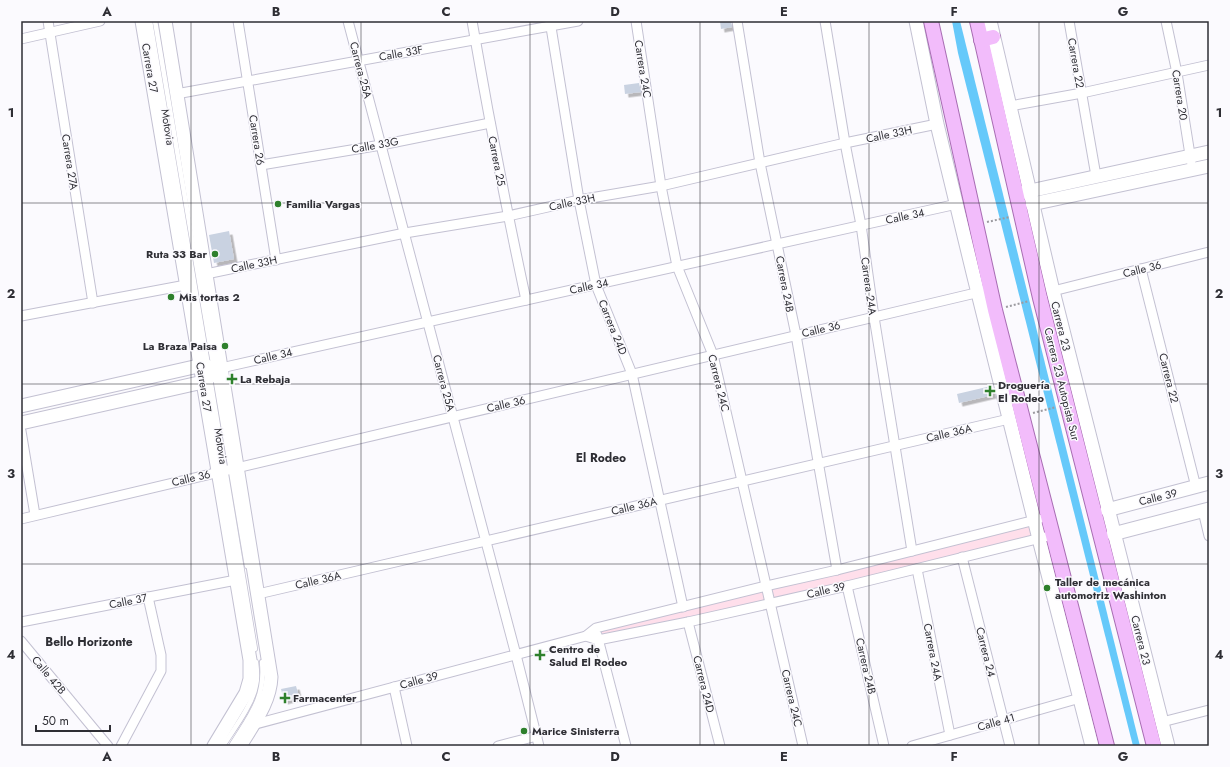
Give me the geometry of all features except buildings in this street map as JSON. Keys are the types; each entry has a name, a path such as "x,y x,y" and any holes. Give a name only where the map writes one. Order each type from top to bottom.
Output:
{"main road":[{"path":"932,21 976,224 984,291 1048,516 1107,746"},
{"name":"Carrera 23 Autopista Sur","path":"977,21 987,38 1022,193 1040,298 1154,746"}],"street":[{"name":"Carrera 27A","path":"48,21 92,303"},
{"path":"21,39 100,21"},
{"name":"Carrera 27","path":"142,21 186,285 210,371 228,470 258,594 270,668 271,683 265,705 240,746"},
{"name":"Carrera 27","path":"165,21 206,274 210,371 228,470 236,580 250,660 250,679 244,698 214,746"},
{"name":"Carrera 26","path":"238,21 276,260"},
{"name":"Carrera 25A","path":"348,21 539,746"},
{"name":"Carrera 25","path":"472,21 490,123 526,300"},
{"name":"Calle 33F","path":"176,94 475,40 550,24 578,21"},
{"name":"Carrera 24C","path":"636,21 661,186 677,266 713,355 803,746"},
{"name":"Carrera 24B","path":"737,21 760,163 796,335 837,570"},
{"name":"Carrera 24A","path":"825,21 845,142 861,225 874,317 912,551"},
{"path":"916,21 937,124 957,204 984,291 1009,419 1092,746"},
{"name":"Carrera 23","path":"990,21 987,38 1010,106 1022,193 1032,204 1113,534 1168,746"},
{"name":"Carrera 22","path":"1069,21 1096,176"},
{"name":"Carrera 20","path":"1166,21 1177,72 1192,170"},
{"name":"Carrera 24D","path":"550,24 579,200 596,285 632,374 683,607"},
{"path":"1010,106 1082,93 1209,64"},
{"name":"Calle 33G","path":"261,166 381,145 490,123"},
{"name":"Calle 33H","path":"206,274 405,233 508,216 579,200 661,186 845,142 937,124"},
{"path":"1022,193 1209,152"},
{"path":"1032,204 1209,166"},
{"name":"Calle 34","path":"21,406 210,371 428,321 957,204"},
{"name":"Calle 36","path":"1053,291 1209,252"},
{"name":"Carrera 22","path":"1141,269 1196,487"},
{"path":"21,316 186,285"},
{"name":"Calle 36","path":"21,519 984,291"},
{"name":"Calle 34","path":"21,423 210,371"},
{"name":"Calle 36A","path":"258,594 1009,419"},
{"path":"21,431 34,515"},
{"name":"Calle 39","path":"1107,510 1209,483"},
{"path":"1113,534 1206,510 1209,536"},
{"name":"Calle 39","path":"252,725 586,636 596,628 837,570 1048,516"},
{"name":"Calle 39","path":"586,636 598,640 688,622 847,586 1053,535"},
{"name":"Carrera 24","path":"962,558 1010,746"},
{"name":"Carrera 24A","path":"917,569 950,735"},
{"name":"Calle 37","path":"21,622 236,580"},
{"name":"Carrera 24B","path":"847,586 884,746"},
{"path":"121,746 161,671 161,655 148,597"},
{"name":"Carrera 24D","path":"688,622 720,746"},
{"path":"596,628 626,746"},
{"name":"Calle 42B","path":"21,641 108,746"},
{"path":"394,687 407,746"},
{"name":"Calle 41","path":"912,746 932,743 950,735 1080,698"},
{"path":"1162,722 1209,710"},
{"path":"498,746 537,736"}],"lane":[{"name":"Motovia","path":"150,21 210,371"},
{"name":"Motovia","path":"155,21 210,371"},
{"name":"Motovia","path":"228,470 260,644"},
{"name":"Motovia","path":"228,470 255,652"},
{"path":"223,746 254,694 257,675 256,657"},
{"path":"231,746 256,705 263,674 262,657"}],"path":[{"path":"980,223 1015,216"},
{"path":"1015,305 1032,300"},
{"path":"1044,410 1057,406"}],"shaded area":[{"path":"1034,520 1039,539 598,640 596,628"}],"water":[{"path":"952,21 960,21 1140,746 1133,746 958,53"}],"place":[{"name":"Familia Vargas","path":"278,204"},
{"name":"Ruta 33 Bar","path":"215,254"},
{"name":"Mis tortas 2","path":"171,297"},
{"name":"La Braza Paisa","path":"225,346"},
{"name":"La Rebaja","path":"232,379"},
{"name":"Droguería El Rodeo","path":"990,391"},
{"name":"Taller de mecánica automotriz Washinton","path":"1047,588"},
{"name":"Centro de Salud El Rodeo","path":"540,655"},
{"name":"Farmacenter","path":"285,698"},
{"name":"Marice Sinisterra","path":"524,731"}],"district":[{"name":"El Rodeo","path":"601,458"},
{"name":"Bello Horizonte","path":"89,642"}]}
